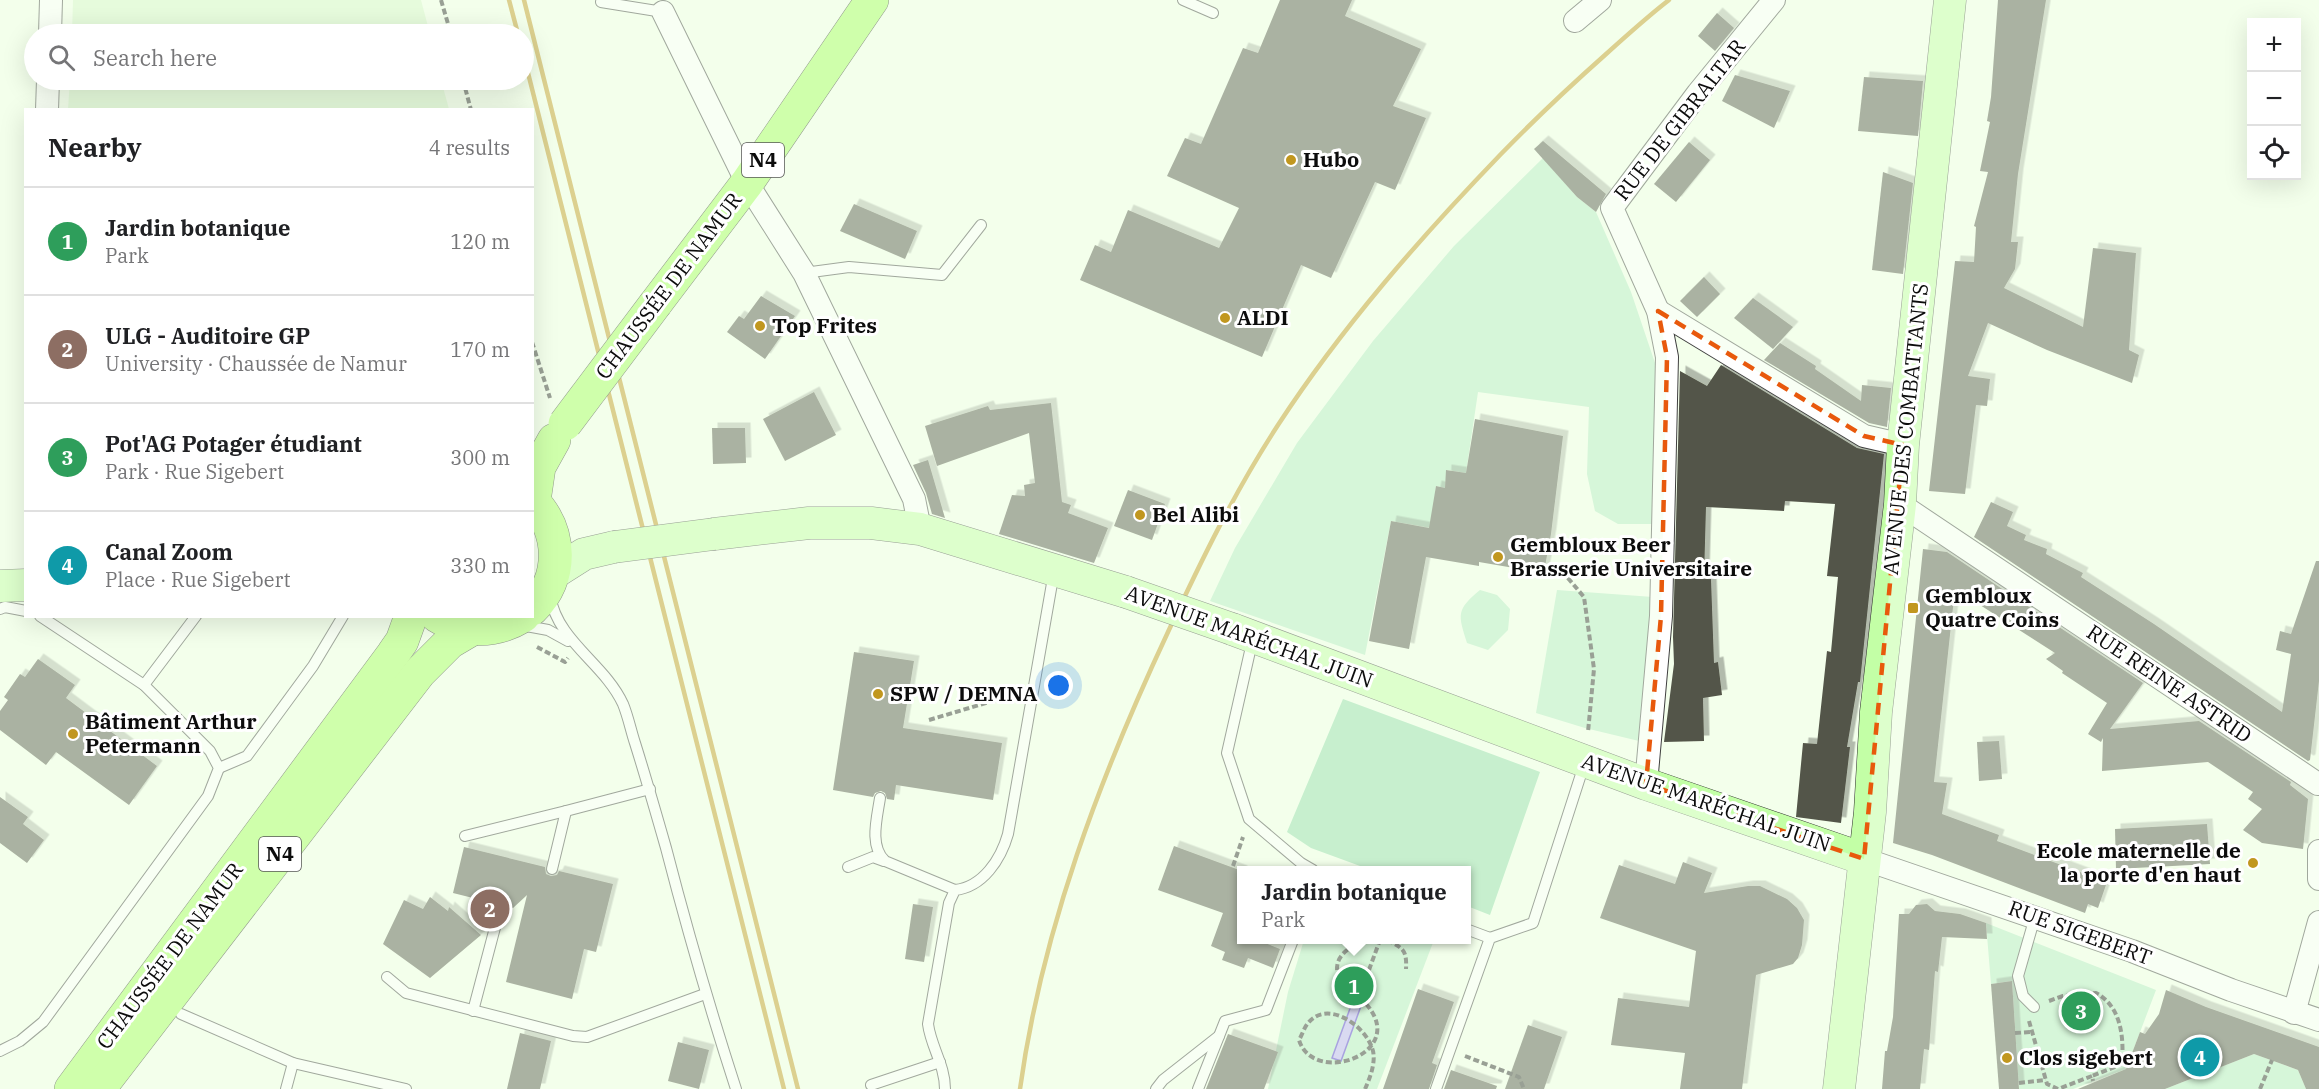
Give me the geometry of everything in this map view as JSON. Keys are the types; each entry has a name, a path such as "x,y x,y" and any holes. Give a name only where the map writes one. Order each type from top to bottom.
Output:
{"main road":[{"name":"CHAUSSÉE DE NAMUR","path":"534,495 539,467 551,432 656,303 747,183 870,4"},
{"name":"N4","path":"534,502 546,516 555,544 534,602"},
{"name":"CHAUSSÉE DE NAMUR","path":"71,1089 402,641 410,618"},
{"name":"N4","path":"440,618 472,629 487,630 507,618"},
{"name":"CHAUSSÉE DE NAMUR","path":"99,1089 420,672 450,642 472,629"}],"street":[{"path":"50,24 51,0"},
{"path":"1575,21 1600,0"},
{"name":"RUE DE GIBRALTAR","path":"1646,784 1661,616 1666,357 1658,311 1612,208 1698,93 1774,0"},
{"name":"AVENUE DES COMBATTANTS","path":"1839,1089 1870,812 1876,712 1900,504 1903,445 1950,0"},
{"path":"663,12 747,183 804,273 914,499 920,530"},
{"path":"47,108 48,90"},
{"path":"1658,311 1864,436 1903,445"},
{"name":"RUE REINE ASTRID","path":"1900,504 2318,783"},
{"name":"AVENUE MARÉCHAL JUIN","path":"534,602 584,554 614,547 809,524 871,523 920,530 1126,592 1243,633 1646,784 1864,859"},
{"name":"AVENUE MARÉCHAL JUIN","path":"552,530 583,544 614,547"},
{"path":"0,586 24,585"},
{"path":"2319,851 2319,879"},
{"name":"RUE SIGEBERT","path":"1864,859 2035,917 2294,1013 2319,1020"},
{"path":"2294,1013 2319,922"}],"lane":[{"path":"1183,0 1213,14"},
{"path":"601,2 663,12"},
{"path":"804,273 849,267 942,275 981,225"},
{"path":"848,867 873,857 955,890 965,889 975,883 992,867 1003,850 1008,834 1055,569"},
{"path":"534,602 553,609 559,623 578,648 602,673 622,704 650,789 705,994 736,1089"},
{"path":"0,609 5,607 24,611"},
{"path":"43,618 144,685 210,751 219,768"},
{"path":"144,685 194,618"},
{"path":"0,1051 20,1041 43,1022 208,796 219,768 248,756 313,666 342,618"},
{"path":"533,618 533,625 548,630 578,648"},
{"path":"1243,633 1227,753 1249,819 1306,866"},
{"path":"1471,931 1490,938 1533,923 1585,761"},
{"path":"465,836 650,789"},
{"path":"880,798 876,846 879,856 885,861"},
{"path":"552,869 566,811"},
{"path":"945,1089 944,1071 930,1041 928,1023 949,903 955,890"},
{"path":"2034,1007 2023,996 2018,976 2035,917"},
{"path":"473,1011 496,920"},
{"path":"1436,1089 1490,938"},
{"path":"1198,1089 1225,1021 1266,1010 1291,944"},
{"path":"387,977 406,993 573,1036 586,1037 705,994"},
{"path":"181,1014 293,1063 403,1089"},
{"path":"1156,1089 1163,1080 1219,1035"},
{"path":"871,1085 940,1062"},
{"path":"286,1089 293,1063"}],"path":[{"path":"441,0 448,24"},
{"path":"466,90 470,108"},
{"path":"534,351 551,432"},
{"path":"1562,571 1584,597 1594,669 1585,761"},
{"path":"929,720 1034,689"},
{"path":"1233,866 1249,819"},
{"path":"1356,944 1347,949 1336,962 1335,971 1349,991 1369,1006 1376,1020 1377,1035 1373,1048 1373,1065 1365,1089"},
{"path":"1359,997 1378,944"},
{"path":"1395,944 1402,948 1407,958 1406,969"},
{"path":"2093,992 2103,997 2120,1022 2122,1062 2093,1079 2058,1089 2052,1088 2046,1080 2031,1032 2029,1018 2034,1007 2063,996 2093,992"},
{"path":"1324,1067 1312,1063 1302,1053 1299,1040 1309,1022 1318,1016 1326,1014 1342,1017 1358,1025 1373,1048"},
{"path":"2015,1034 2031,1032"},
{"path":"1354,1065 1364,1059 1373,1048"},
{"path":"1450,1050 1519,1077 1524,1089"},
{"path":"2260,1089 2272,1060"},
{"path":"2019,1083 2046,1080"}],"highlighted area":[{"path":"1658,311 1864,436 1903,445 1864,859 1646,784 1661,616 1667,357"}],"green space":[{"path":"73,0 421,0 427,24 72,24"},
{"path":"69,90 444,90 449,108 68,108"},
{"path":"1543,158 1577,197 1596,212 1631,292 1655,363 1654,524 1618,524 1595,511 1587,474 1589,407 1478,392 1466,473 1447,470 1445,488 1436,486 1431,528 1391,521 1365,655 1210,601 1235,548 1297,443 1373,341 1454,246"},
{"path":"1480,590 1497,595 1510,609 1508,630 1488,650 1467,643 1461,619 1463,608"},
{"path":"1557,590 1653,597 1639,741 1536,713"},
{"path":"1343,699 1540,772 1490,915 1471,908 1471,866 1360,866 1311,848 1287,832"},
{"path":"1986,923 2156,990 2126,1069 2073,1089 2019,1089 2012,981 1991,984"},
{"path":"1303,944 1432,944 1377,1089 1268,1089 1288,992"},
{"path":"2254,1054 2298,1070 2306,1089 2165,1089"}],"shaded area":[{"path":"1352,1003 1361,1006 1341,1061 1332,1058"}],"building":[{"path":"1280,0 1352,0 1345,16 1421,49 1393,106 1426,118 1395,190 1375,182 1331,278 1301,265 1262,357 1080,280 1095,245 1111,252 1128,210 1219,248 1239,208 1167,176 1185,138 1201,144 1243,48 1258,53"},
{"path":"1998,0 2046,0 2018,174 2011,242 2018,242 2015,269 2004,288 2083,327 2093,248 2136,253 2129,350 2139,355 2132,383 2047,350 1988,323 1968,376 1990,379 1987,406 1976,405 1965,494 1929,491 1955,261 1974,262 1976,227 1974,226 1988,172 1980,171 1990,122 1987,121 1991,97"},
{"path":"1717,13 1734,28 1715,51 1698,36"},
{"path":"1735,75 1790,91 1774,128 1722,101"},
{"path":"1864,77 1923,81 1918,136 1858,131"},
{"path":"1543,141 1606,194 1596,212 1577,197 1534,149"},
{"path":"1689,142 1710,160 1676,202 1654,184"},
{"path":"1883,172 1913,183 1903,274 1872,270"},
{"path":"854,204 917,231 905,259 840,231"},
{"path":"1704,277 1720,294 1697,317 1680,301"},
{"name":"Top Frites","path":"761,296 795,316 765,359 727,332 739,316 744,319"},
{"path":"1753,298 1793,327 1773,349 1734,318"},
{"path":"1780,343 1816,366 1815,369 1861,401 1862,385 1891,388 1887,427 1869,423 1764,360"},
{"path":"1721,365 1857,448 1884,454 1860,682 1858,682 1847,747 1850,747 1841,823 1796,817 1803,743 1817,744 1827,651 1831,652 1838,577 1827,576 1835,504 1785,501 1784,511 1706,507 1704,578 1711,579 1714,663 1718,662 1722,695 1703,698 1704,741 1664,742 1674,664 1680,371 1707,386"},
{"path":"814,392 836,435 785,461 763,419"},
{"path":"1051,403 1062,502 1071,505 1068,513 1108,528 1094,563 999,534 1012,495 1025,496 1024,485 1035,483 1029,433 937,466 925,426 988,406 990,410"},
{"path":"1475,419 1563,436 1551,534 1543,577 1520,573 1520,569 1479,562 1479,566 1426,557 1409,649 1369,641 1391,521 1429,528 1436,486 1445,488 1446,470 1466,473"},
{"path":"712,428 745,428 746,463 713,464"},
{"path":"928,460 945,518 932,514 926,493 913,465"},
{"name":"Bel Alibi","path":"1128,490 1165,504 1152,540 1114,526"},
{"path":"1991,502 2013,512 2007,526 2026,535 2024,540 2047,549 2046,554 2083,573 2081,577 2282,712 2291,654 2276,650 2280,631 2291,634 2316,561 2319,561 2319,681 2310,760 2308,761 1974,537"},
{"path":"1923,549 1947,552 2143,683 2110,729 2199,721 2291,782 2290,785 2308,799 2303,849 2262,843 2243,830 2262,809 2248,799 2253,792 2208,762 2102,771 2103,738 2101,742 2088,734 2107,703 2062,673 2063,671 2046,659 2055,653 1955,589 1934,782 1947,783 1942,814 1999,835 1997,841 2107,882 2098,908 2088,904 2085,913 1932,855 1893,843"},
{"name":"SPW / DEMNA","path":"854,652 914,661 903,728 1002,743 993,800 896,785 894,800 887,799 885,793 881,791 875,793 873,797 833,790"},
{"name":"Bâtiment Arthur Petermann","path":"38,659 75,685 66,698 157,766 129,805 56,752 46,765 0,730 0,711 8,700 4,697 20,674 25,677"},
{"path":"1999,741 2002,779 1979,781 1977,742"},
{"path":"0,797 28,817 23,824 44,840 27,863 0,843"},
{"path":"2207,824 2210,864 2116,869 2115,829"},
{"path":"1174,846 1237,869 1237,944 1268,944 1280,949 1273,968 1248,958 1244,968 1222,960 1225,952 1211,946 1223,913 1158,890"},
{"path":"464,847 545,867 546,874 551,876 557,875 559,871 613,884 596,952 584,949 572,999 506,982 527,895 513,908 453,893"},
{"path":"1683,862 1712,873 1704,893 1760,886 1787,899 1797,908 1804,920 1802,945 1798,958 1793,964 1756,975 1742,1089 1680,1089 1685,1053 1611,1045 1618,998 1689,1007 1696,951 1600,918 1619,865 1675,884"},
{"path":"430,897 448,911 449,907 481,935 430,978 383,944 404,900 423,909"},
{"path":"913,904 933,907 924,962 905,959"},
{"path":"1927,904 1935,911 1960,914 1986,923 1987,939 1942,937 1938,972 1935,971 1929,1050 1924,1049 1920,1089 1882,1089 1885,1051 1887,1051 1893,1017 1899,914 1909,914 1916,905"},
{"name":"Clos sigebert","path":"2012,981 2019,1089 1999,1089 1991,984"},
{"path":"1418,989 1454,1002 1432,1063 1437,1065 1429,1089 1383,1089"},
{"path":"2166,990 2206,1007 2319,1047 2319,1089 2306,1089 2298,1070 2254,1054 2165,1089 2078,1089 2126,1069 2140,1032 2145,1034 2159,1014"},
{"path":"1528,1025 1562,1037 1544,1089 1505,1089"},
{"path":"520,1033 551,1041 540,1089 507,1089"},
{"path":"1228,1034 1278,1052 1264,1089 1206,1089"},
{"path":"678,1042 709,1050 699,1089 668,1081"},
{"path":"1451,1070 1497,1086 1496,1089 1444,1089"}],"railway":[{"path":"509,0 515,24"},
{"path":"524,0 530,24"},
{"path":"1020,1089 1043,971 1077,855 1097,798 1119,742 1180,605 1247,475 1278,425 1328,353 1383,284 1441,218 1552,103 1669,0"},
{"path":"534,40 798,1089"},
{"path":"532,90 784,1089"}],"place":[{"name":"Hubo","path":"1291,160"},
{"name":"ALDI","path":"1225,318"},
{"name":"Top Frites","path":"760,326"},
{"name":"Bel Alibi","path":"1140,515"},
{"name":"Gembloux Beer Brasserie Universitaire","path":"1498,557"},
{"name":"Gembloux Quatre Coins","path":"1913,608"},
{"name":"SPW / DEMNA","path":"878,694"},
{"name":"Bâtiment Arthur Petermann","path":"73,734"},
{"name":"Ecole maternelle de la porte d'en haut","path":"2253,863"},
{"name":"ULG - Auditoire GP","path":"490,909"},
{"name":"Jardin botanique","path":"1354,986"},
{"name":"Pot'AG Potager étudiant","path":"2081,1011"},
{"name":"Canal Zoom","path":"2200,1057"},
{"name":"Clos sigebert","path":"2007,1058"}]}
